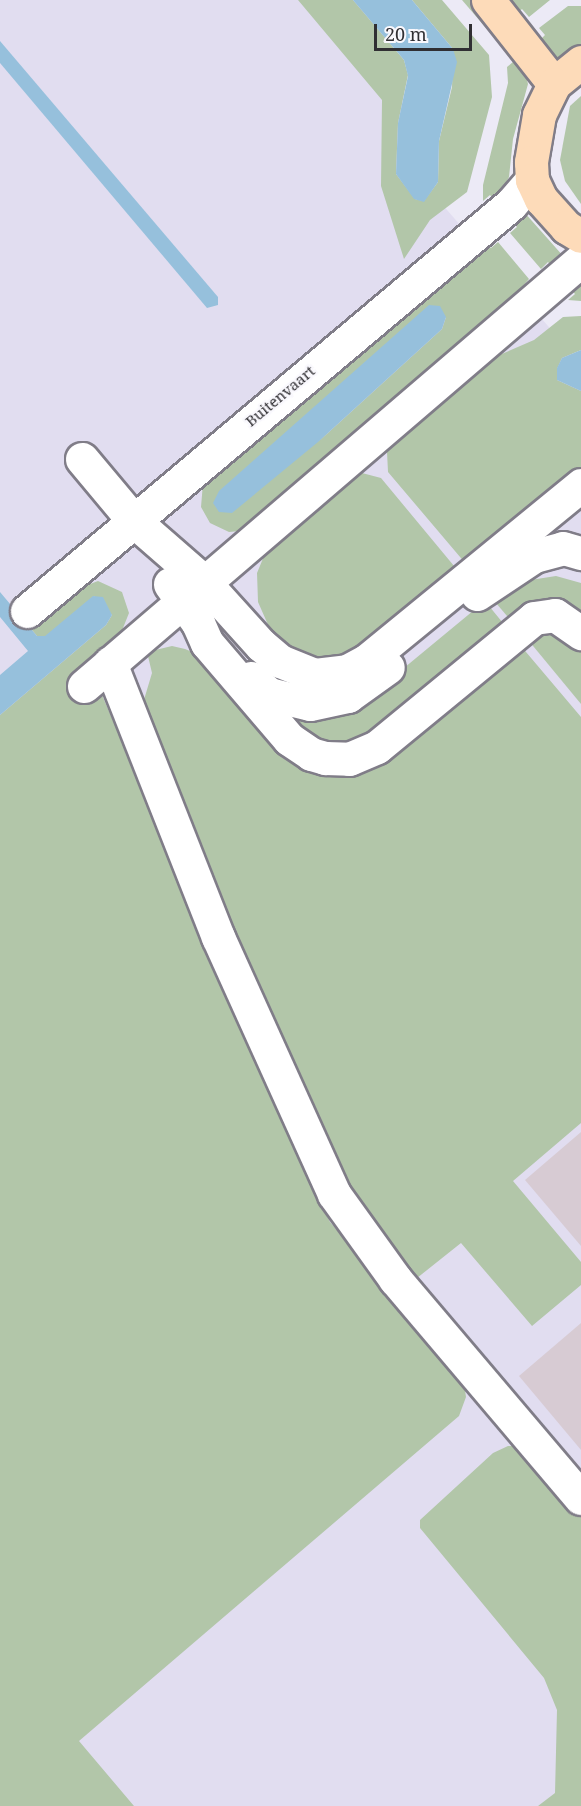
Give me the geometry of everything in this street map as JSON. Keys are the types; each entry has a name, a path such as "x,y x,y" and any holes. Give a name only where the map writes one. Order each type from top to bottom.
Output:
{"main road":[{"path":"488,0 554,84"},
{"path":"581,62 554,84 538,115 532,180 550,211 581,236"}],"street":[{"name":"Buitenvaart","path":"27,610 511,204 532,180"},
{"path":"84,686 111,663 189,613 204,582 581,260"},
{"path":"82,459 133,520 207,643 289,738 311,754 338,760 363,755 377,747 534,618 555,615 581,633"},
{"path":"133,520 204,582 248,633 280,661 315,675 347,671 366,661 581,485"},
{"path":"189,613 269,694 289,702 330,702 364,687 482,590 519,565 550,550 563,548 581,553"},
{"path":"111,663 218,937 334,1194 395,1279 581,1498"}],"shaded area":[{"path":"0,0 385,0 414,172 581,364 581,1806 65,1806 0,1726"}],"green space":[{"path":"298,0 353,0 404,60 408,75 398,123 396,174 415,199 424,201 438,182 439,141 452,87 453,49 412,0 442,0 489,55 492,97 467,192 430,220 404,259 381,186 382,100"},
{"path":"462,0 475,0 499,29 492,35"},
{"path":"502,0 550,0 529,17 522,9 515,15"},
{"path":"568,6 581,6 581,49 556,64 538,42 545,35 539,28"},
{"path":"521,55 528,84 513,139 509,177 496,202 490,195 483,201 483,185 508,83 507,67"},
{"path":"581,96 581,204 565,181 560,160 570,106"},
{"path":"524,212 564,257 554,270 548,262 541,269 510,233 517,227 511,220"},
{"path":"484,240 491,248 498,242 529,279 523,286 529,292 240,531 229,532 210,523 201,507 203,483","holes":["446,317 442,329 318,442"]},
{"path":"581,278 581,301 568,300 575,294 569,287"},
{"path":"581,316 581,350 562,358 557,369 557,380 581,391 581,468 466,564 388,472 387,452 497,356 534,340 563,317"},
{"path":"362,473 381,478 459,572 353,656 317,661 297,654 265,629 269,627 258,602 257,573 264,556"},
{"path":"556,576 581,583 581,619 513,623 490,596 511,583"},
{"path":"98,581 122,592 129,613 99,688 315,1192 330,1222 463,1376 466,1397 459,1416 79,1741 134,1806 0,1806 0,715 106,625 112,615 94,596 45,637 37,636 17,612"},
{"path":"485,601 507,628 375,739 324,749 287,717 326,718 358,706"},
{"path":"539,625 581,645 581,704 524,635"},
{"path":"515,639 581,717 581,1123 513,1181 581,1262 581,1285 532,1326 461,1243 412,1282 345,1194 145,724 143,703 152,673 147,652 172,646 185,649 202,656 330,766"},
{"path":"508,1446 524,1446 581,1513 581,1806 538,1806 555,1793 557,1710 544,1678 420,1528 420,1520 493,1453"}],"water":[{"path":"353,0 412,0 453,49 457,62 439,141 438,182 424,202 414,199 396,174 398,123 408,76 404,60"},
{"path":"0,41 218,297 218,305 207,308 0,63"},
{"path":"429,305 440,306 446,317 442,329 318,442 232,513 219,512 213,503 219,491"},
{"path":"581,350 581,391 557,380 557,368 562,358"},
{"path":"0,592 37,636 45,636 93,596 103,597 112,615 106,625 0,715 0,675 28,651 0,617"}],"building":[{"path":"581,1132 581,1246 525,1180"},
{"path":"581,1323 581,1450 519,1376"}]}
